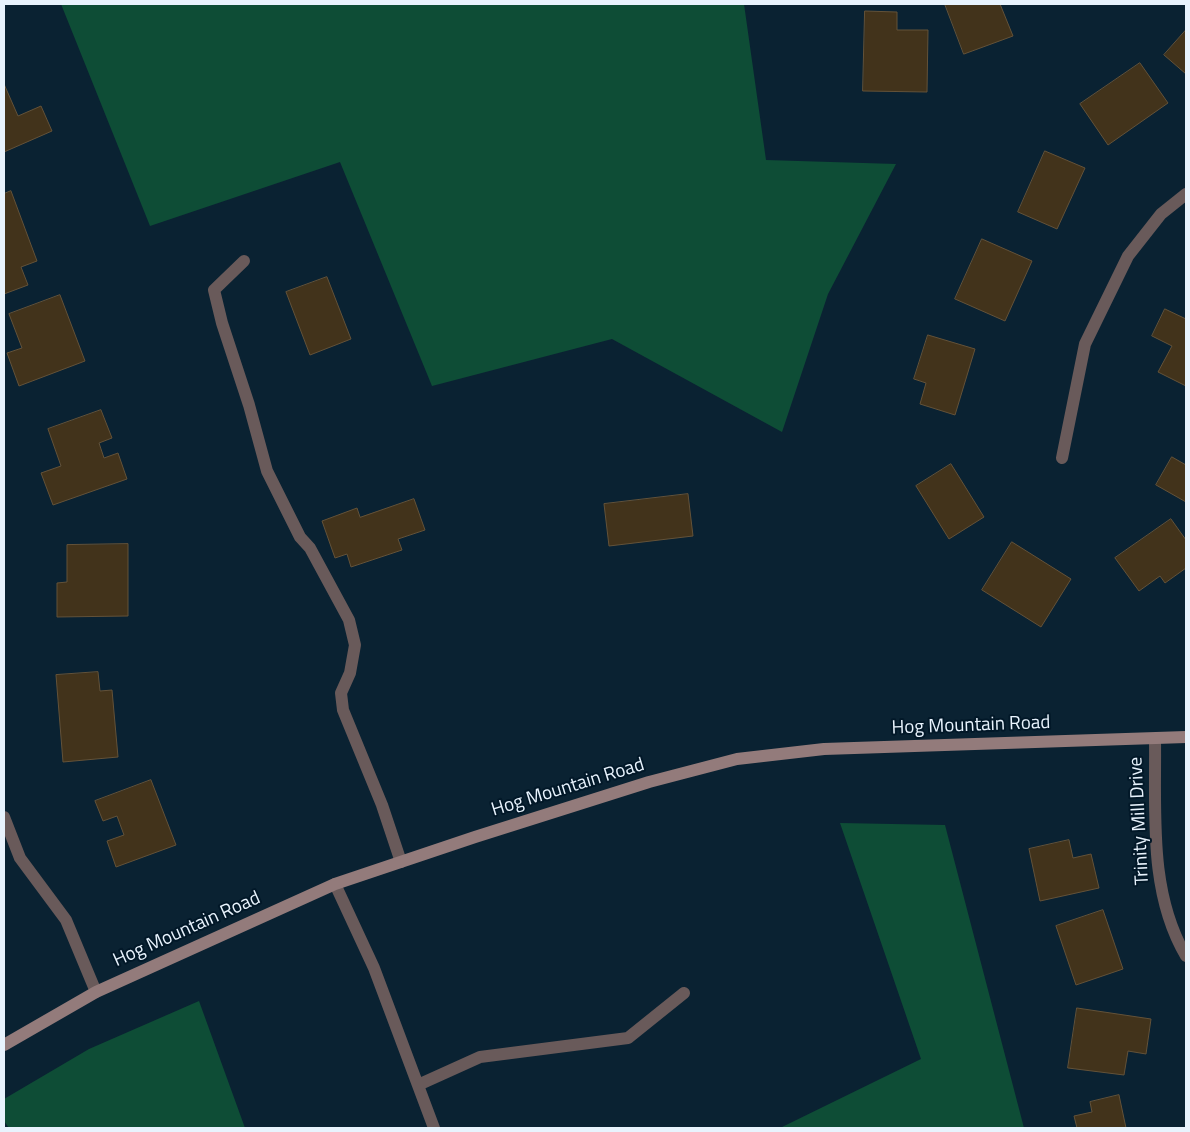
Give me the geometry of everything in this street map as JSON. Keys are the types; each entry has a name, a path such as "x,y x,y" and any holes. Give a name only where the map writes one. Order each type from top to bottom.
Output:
{"street":[{"path":"1062,458 1085,344 1128,256 1161,214 1186,194"},
{"path":"244,261 214,290 222,324 249,405 268,471 300,537 310,548 349,620 355,645 350,673 341,693 343,710 382,805 401,862"},
{"name":"Hog Mountain Road","path":"4,1044 96,992 335,884 649,782 738,759 824,749 1186,737"},
{"name":"Trinity Mill Drive","path":"1155,739 1157,854 1164,904 1176,940 1186,956"},
{"path":"4,817 20,858 66,920 96,992"},
{"path":"335,884 374,968 434,1128"},
{"path":"418,1085 480,1057 628,1038 684,993"}],"green space":[{"path":"61,4 744,4 766,160 896,164 828,294 782,432 612,339 432,386 340,162 150,226"},
{"path":"840,823 945,825 1024,1128 780,1128 921,1059"},
{"path":"199,1001 245,1128 9,1128 4,1121 4,1099 89,1049"}],"building":[{"path":"945,4 1000,4 1013,36 964,54"},
{"path":"865,11 897,12 897,30 928,30 927,92 863,91"},
{"path":"1186,30 1186,74 1164,55"},
{"path":"1140,63 1168,103 1108,145 1080,104"},
{"path":"4,84 18,116 41,106 52,131 4,152"},
{"path":"1045,151 1085,168 1057,229 1018,212"},
{"path":"11,191 37,261 21,267 28,285 4,294 4,194"},
{"path":"982,239 1032,261 1005,321 955,299"},
{"path":"327,277 351,339 310,355 286,292"},
{"path":"60,295 85,361 19,386 7,353 22,348 9,314"},
{"path":"1165,309 1186,319 1186,386 1158,372 1172,346 1152,336"},
{"path":"928,335 975,349 955,415 920,404 926,383 914,379"},
{"path":"101,410 112,438 99,443 104,458 118,453 127,479 53,505 41,473 61,466 48,429"},
{"path":"1172,457 1186,465 1186,502 1156,485"},
{"path":"951,464 984,517 949,539 916,486"},
{"path":"688,494 693,536 609,546 604,504"},
{"path":"414,499 425,530 398,539 402,550 351,567 347,554 335,558 322,521 357,508 360,517"},
{"path":"1171,519 1186,540 1186,568 1165,583 1160,576 1139,591 1115,558"},
{"path":"1012,542 1071,579 1041,627 982,590"},
{"path":"128,544 128,616 57,617 57,583 67,582 67,545"},
{"path":"98,672 100,691 112,690 118,757 63,762 56,675"},
{"path":"151,780 176,845 116,867 107,841 124,835 117,816 103,821 95,801"},
{"path":"1069,840 1073,858 1091,854 1099,888 1040,901 1029,849"},
{"path":"1103,910 1123,969 1076,985 1056,926"},
{"path":"1077,1008 1151,1019 1146,1054 1128,1051 1124,1075 1068,1068"},
{"path":"1119,1095 1126,1128 1077,1128 1074,1116 1092,1112 1090,1102"}]}
